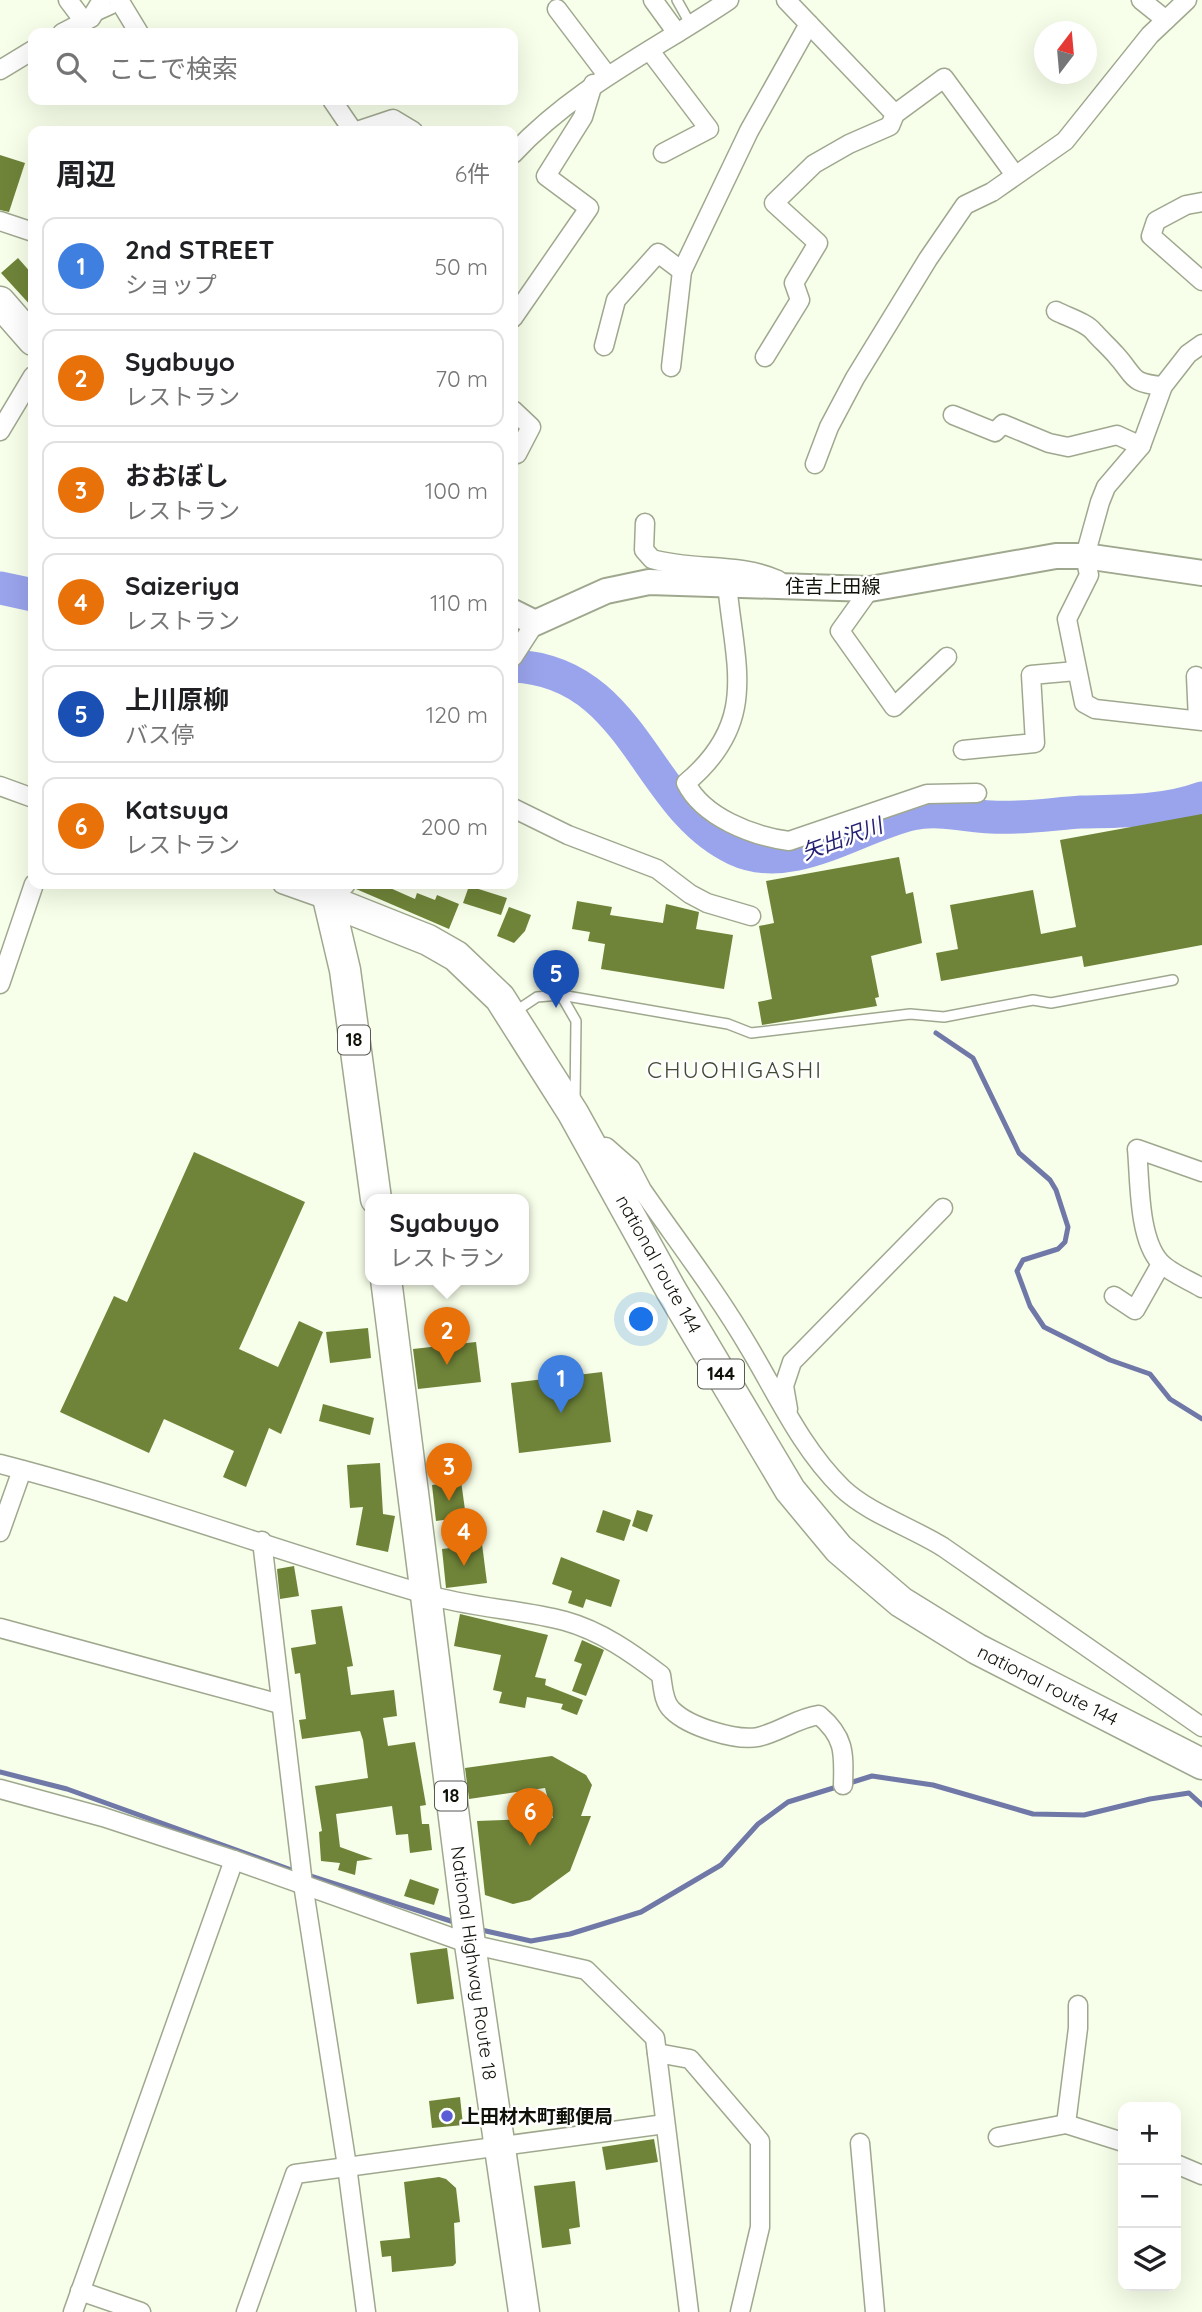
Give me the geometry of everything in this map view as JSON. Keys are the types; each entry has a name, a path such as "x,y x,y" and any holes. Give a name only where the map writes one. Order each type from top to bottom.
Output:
{"highway":[{"path":"0,302 28,334"},
{"name":"national route 144","path":"333,889 456,956 485,981 512,1014 573,1112 671,1290 790,1490 839,1549 901,1602 977,1649 1202,1763"},
{"name":"18","path":"333,889 375,1194"},
{"name":"National Highway Route 18","path":"387,1285 470,1944 524,2312"}],"main road":[{"name":"住吉上田線","path":"535,623 606,592 628,586 718,583 870,589 1056,556 1085,556 1202,573"},
{"path":"518,614 535,623"}],"street":[{"path":"68,0 87,19"},
{"path":"71,28 87,19 102,0"},
{"path":"118,0 136,28"},
{"path":"653,0 677,33"},
{"path":"518,148 536,129 600,79 650,51 729,0"},
{"path":"786,0 895,114"},
{"path":"1141,0 1166,20"},
{"path":"815,464 829,427 855,378 928,258 965,205 992,192 1065,141 1150,35 1187,0"},
{"path":"557,9 600,79"},
{"path":"671,367 682,271 749,131 809,24"},
{"path":"650,51 709,129 663,153"},
{"path":"0,70 28,53"},
{"path":"765,357 800,300 794,283 818,243 774,203 814,164 849,144 890,126 895,114 944,78 1015,174"},
{"path":"518,311 589,208 546,176 583,117 600,79"},
{"path":"336,105 351,126"},
{"path":"371,126 393,119 405,126"},
{"path":"1202,202 1186,205 1156,221 1151,236 1202,281"},
{"path":"0,221 28,230"},
{"path":"604,346 616,300 658,253 682,271"},
{"path":"1056,311 1093,330 1128,375 1143,384 1163,386"},
{"path":"1196,676 1200,720 1095,709 1084,703 1067,619 1089,575 1085,556 1106,487 1141,446 1163,386 1188,354 1202,344"},
{"path":"0,432 28,384"},
{"path":"518,415 531,427 518,452"},
{"path":"953,415 995,432 1003,424 1049,443 1068,447 1117,435 1141,446"},
{"path":"645,523 646,556 767,575 778,580 779,586"},
{"path":"673,562 708,574 718,583 738,702 727,736 704,768 686,783 693,797 705,808 774,839 789,841 928,794 977,793"},
{"path":"870,589 840,631 894,707 947,657"},
{"path":"518,648 535,623"},
{"path":"964,750 1035,743 1031,675 1076,671"},
{"path":"0,786 28,796"},
{"path":"518,810 568,835 657,869 690,894 707,903 751,916"},
{"path":"2,972 32,889"},
{"path":"595,1150 606,1147 631,1169 642,1190 750,1348 790,1419 841,1487 863,1505 909,1526 943,1547 1202,1727"},
{"path":"1202,1172 1137,1149 1146,1235 1152,1252 1161,1265 1202,1288"},
{"path":"790,1419 784,1386 792,1363 943,1208"},
{"path":"1114,1296 1135,1310 1161,1265"},
{"path":"0,1464 262,1541 424,1594 474,1607 566,1621 617,1643 662,1675 664,1696 672,1710 706,1728 736,1738 759,1737 801,1718 820,1716 837,1730 844,1764 843,1785"},
{"path":"0,1532 22,1470"},
{"path":"262,1541 303,1884 347,2166 366,2312"},
{"path":"0,1628 280,1704"},
{"path":"0,1788 103,1817 234,1860 470,1944 586,1970 655,2038 689,2312"},
{"path":"73,2312 234,1860"},
{"path":"1066,2124 1078,2028 1077,2005"},
{"path":"657,2053 690,2059 760,2141 760,2227 740,2312"},
{"path":"246,2312 295,2174 665,2124"},
{"path":"998,2137 1066,2124 1118,2140"},
{"path":"860,2143 875,2312"},
{"path":"1178,2165 1202,2175"},
{"path":"80,2291 141,2312"}],"lane":[{"path":"87,19 113,9 118,0"},
{"path":"677,0 687,18 694,24"},
{"path":"512,1014 537,997 561,995 728,1024 751,1033 910,1014 944,1017 1033,1000 1051,1003 1173,980"},
{"path":"561,995 576,1021 573,1112"}],"building":[{"path":"0,155 25,163 9,212 0,210"},
{"path":"18,258 28,269 28,303 1,273"},
{"path":"1202,814 1202,945 1084,967 1082,956 941,981 936,953 958,949 950,905 1033,890 1041,934 1076,927 1060,840"},
{"path":"899,857 906,894 913,892 922,943 871,956 879,997 875,998 877,1006 762,1025 758,1002 772,999 759,926 774,923 766,881"},
{"path":"356,889 392,889 415,899 417,893 435,900 437,895 459,904 449,929"},
{"path":"468,889 478,889 507,898 501,915 463,903"},
{"path":"577,901 612,907 610,915 663,923 666,904 699,912 696,929 733,935 724,989 601,969 605,944 588,941 590,932 572,929"},
{"path":"509,907 531,915 525,931 514,943 497,936"},
{"path":"194,1152 305,1202 239,1349 278,1367 299,1321 323,1332 281,1434 269,1428 246,1487 223,1477 234,1451 164,1419 149,1453 60,1412 114,1296 127,1302"},
{"path":"368,1328 371,1358 330,1363 326,1332"},
{"path":"476,1342 481,1382 418,1389 413,1349"},
{"path":"602,1372 611,1442 519,1453 511,1383"},
{"path":"323,1404 374,1418 370,1435 319,1421"},
{"path":"380,1463 383,1514 395,1516 388,1552 356,1545 363,1507 350,1508 347,1465"},
{"path":"461,1481 466,1517 436,1521 432,1485"},
{"path":"603,1510 631,1520 624,1541 596,1532"},
{"path":"637,1510 653,1515 647,1532 632,1526"},
{"path":"482,1544 487,1583 446,1588 442,1549"},
{"path":"561,1557 620,1580 611,1607 586,1599 583,1608 568,1603 572,1591 552,1584"},
{"path":"294,1566 299,1596 280,1599 277,1569"},
{"path":"342,1606 353,1666 347,1667 351,1695 394,1690 397,1716 383,1718 388,1746 415,1742 426,1805 420,1806 422,1824 429,1824 432,1850 410,1853 408,1834 396,1835 392,1806 336,1814 340,1847 373,1859 357,1861 355,1875 338,1870 340,1863 321,1861 319,1832 322,1831 315,1786 368,1778 363,1740 360,1731 302,1739 299,1720 306,1719 300,1673 295,1674 291,1648 316,1644 311,1610"},
{"path":"460,1614 548,1635 535,1677 546,1679 545,1685 583,1700 577,1715 561,1709 563,1704 527,1697 525,1708 499,1703 502,1692 493,1690 501,1655 454,1646"},
{"path":"582,1640 604,1650 586,1696 572,1691 582,1664 574,1661"},
{"path":"552,1756 586,1775 592,1785 581,1816 591,1816 570,1871 530,1900 513,1904 485,1895 477,1821 553,1818 545,1788 469,1799 465,1768"},
{"path":"410,1879 439,1889 434,1905 404,1896"},
{"path":"447,1948 454,1999 417,2004 410,1953"},
{"path":"460,2097 463,2125 432,2128 429,2101"},
{"path":"654,2139 658,2162 606,2170 602,2147"},
{"path":"439,2177 446,2179 456,2188 460,2222 454,2223 456,2263 453,2266 392,2272 391,2256 382,2257 380,2241 410,2238 404,2182"},
{"path":"575,2181 580,2227 569,2229 571,2244 542,2248 534,2186"}],"waterway":[{"name":"矢出沢川","path":"0,588 28,594"},
{"name":"矢出沢川","path":"518,667 554,674 586,691 613,715 680,803 705,829 735,849 757,856 779,857 801,853 891,820 922,812 1025,817 1158,808 1202,798"},
{"path":"936,1033 973,1058 1019,1153 1050,1180 1056,1190 1068,1227 1065,1242 1058,1249 1023,1260 1017,1271 1030,1306 1044,1327 1110,1360 1150,1374 1170,1399 1202,1419"},
{"path":"0,1772 67,1789 297,1872"},
{"path":"477,1929 531,1941 570,1934 641,1912 721,1865 758,1824 788,1802 872,1776 933,1785 1033,1814 1084,1815 1150,1799 1189,1793 1202,1805"},
{"path":"307,1875 457,1923"}],"place":[{"name":"上川原柳","path":"556,1008"},
{"name":"Syabuyo","path":"447,1365"},
{"name":"2nd STREET","path":"561,1413"},
{"name":"おおぼし","path":"449,1501"},
{"name":"Saizeriya","path":"464,1566"},
{"name":"Katsuya","path":"530,1846"},
{"name":"上田材木町郵便局","path":"447,2116"}],"district":[{"name":"CHUOHIGASHI","path":"735,1070"}]}
